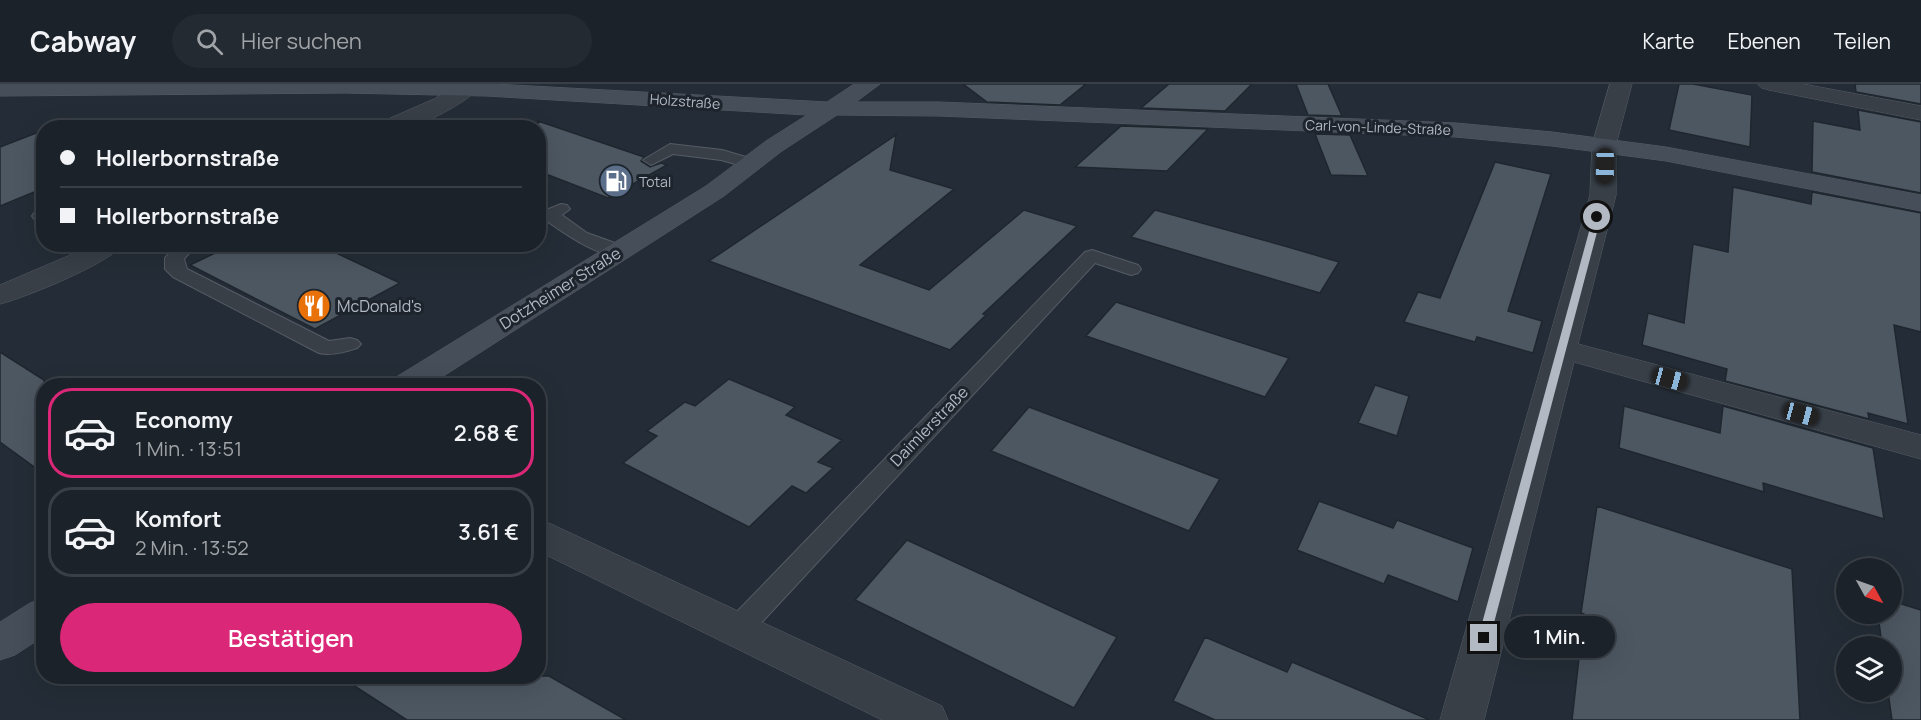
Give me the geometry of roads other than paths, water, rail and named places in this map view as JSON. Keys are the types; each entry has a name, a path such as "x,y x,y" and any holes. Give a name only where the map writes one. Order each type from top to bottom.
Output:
{"street":[{"name":"Dotzheimer Straße","path":"715,191 750,163 869,84"},
{"path":"1462,720 1603,195 1604,145 1620,84"},
{"path":"1769,84 1921,113"},
{"path":"938,85 974,111"},
{"name":"Holzstraße","path":"2,90 515,87 829,109"},
{"name":"Dotzheimer Straße","path":"417,378 715,191 825,135 906,88"},
{"path":"405,120 442,104 466,89"},
{"name":"Carl-von-Linde-Straße","path":"829,109 974,111 1456,130 1604,145 1733,165 1921,203"},
{"path":"0,294 78,262 92,252"},
{"path":"1561,349 1921,447"},
{"path":"546,538 739,628 927,720"},
{"path":"0,643 36,620"}],"lane":[{"path":"651,160 670,149 722,155 750,163"},
{"path":"561,209 550,215 581,237 619,251"},
{"path":"180,252 174,258 175,269 180,273 327,348 350,344"},
{"name":"Daimlerstraße","path":"739,628 1092,256 1131,269"}],"place":[{"name":"Total","path":"616,181"},
{"name":"McDonald's","path":"314,306"}]}
